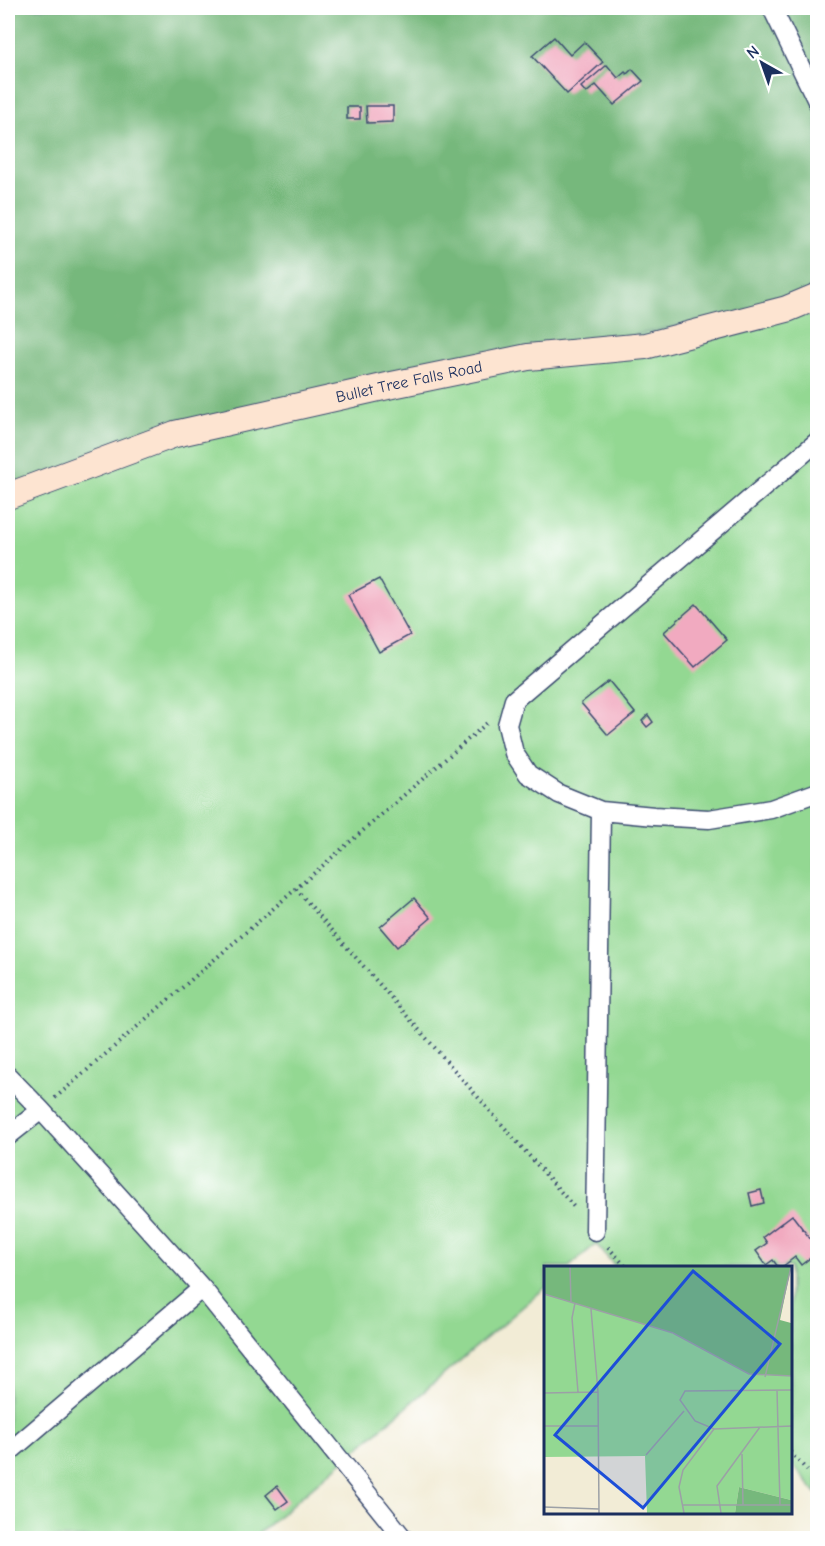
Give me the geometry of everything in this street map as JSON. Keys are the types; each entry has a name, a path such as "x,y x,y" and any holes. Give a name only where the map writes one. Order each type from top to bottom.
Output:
{"main road":[{"name":"Bullet Tree Falls Road","path":"8,496 175,434 528,357 645,346 787,309 818,296"}],"street":[{"path":"772,8 818,103"},
{"path":"818,441 514,700 507,725 514,753 528,774 559,794 601,811 709,819 771,809 818,792"},
{"path":"595,1231 601,811"},
{"path":"8,1076 202,1288 403,1539"},
{"path":"8,1136 41,1110"},
{"path":"8,1453 202,1288"}],"path":[{"path":"41,1110 514,700"},
{"path":"296,889 625,1266"},
{"path":"792,1454 818,1482"}],"green space":[{"path":"8,8 817,8 817,296 175,434 8,496"},
{"path":"817,296 817,1494 792,1464 792,1266 615,1266 596,1244 570,1266 544,1266 544,1289 253,1538 8,1538 8,496 175,434"}],"building":[{"path":"554,37 570,55 584,42 603,62 567,94 532,56"},
{"path":"607,65 618,78 632,69 643,81 614,105 596,85 586,93 581,87"},
{"path":"366,106 393,106 393,122 367,123"},
{"path":"347,107 360,107 360,119 347,119"},
{"path":"379,579 410,635 379,652 348,595"},
{"path":"696,604 727,640 695,667 664,632"},
{"path":"609,681 635,713 608,735 581,703"},
{"path":"648,715 653,722 647,727 642,721"},
{"path":"414,898 431,918 397,947 380,927"},
{"path":"761,1190 764,1203 752,1206 749,1193"},
{"path":"792,1215 818,1252 801,1265 795,1257 783,1266 777,1266 773,1260 766,1265 756,1251 767,1243 763,1237"},
{"path":"277,1486 288,1501 277,1509 266,1495"}]}
